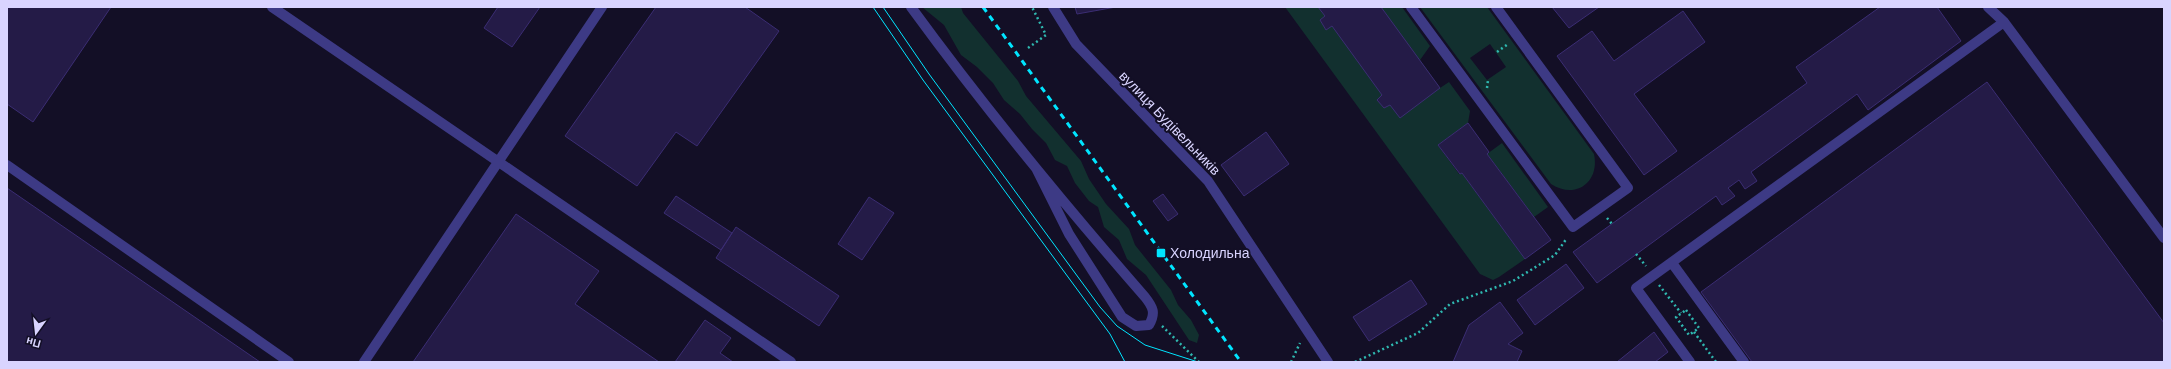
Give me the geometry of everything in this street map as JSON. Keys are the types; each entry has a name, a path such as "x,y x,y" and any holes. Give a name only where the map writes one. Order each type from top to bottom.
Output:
{"street":[{"path":"272,7 790,362"},
{"path":"364,362 602,7"},
{"path":"911,7 945,53 1036,168 1145,296 1153,308 1153,317 1149,325 1136,326 1122,317 1069,234 1036,168"},
{"name":"вулиця Будівельників","path":"1053,7 1076,44 1208,181 1328,362"},
{"path":"1411,7 1573,228 1628,188 1496,7"},
{"path":"1988,7 2004,22 2164,238"},
{"path":"1690,362 1636,288 2004,22"},
{"path":"7,165 289,362"},
{"path":"1672,263 1744,362"}],"path":[{"path":"1028,48 1046,35 1032,7"},
{"path":"1355,362 1418,333 1450,304 1513,281 1555,255 1573,228"},
{"path":"1636,254 1681,313"},
{"path":"1686,310 1698,328 1689,335 1676,317 1681,313 1686,310"},
{"path":"1153,317 1199,362"},
{"path":"1291,362 1306,330"},
{"path":"1694,332 1716,362"}],"green space":[{"path":"922,7 961,7 963,13 1018,81 1026,96 1081,161 1089,179 1106,204 1129,229 1135,245 1171,290 1178,305 1191,320 1199,335 1197,343 1189,340 1146,275 1127,259 1119,240 1104,227 1098,207 1089,201 1075,183 1067,166 1055,160 1046,143 1020,114 1004,100 993,83 977,67 961,55 944,25"},
{"path":"1285,7 1402,7 1430,46 1420,60 1440,88 1449,82 1470,111 1468,123 1438,145 1459,174 1462,173 1525,259 1493,280 1480,274"},
{"path":"1420,7 1487,7 1594,154 1595,164 1593,173 1590,180 1584,186 1569,190 1551,184","holes":["1490,44 1506,67 1487,80 1470,58"]},
{"path":"1502,143 1548,207 1534,217 1487,154"}],"building":[{"path":"7,7 111,7 33,122 7,104"},
{"path":"498,7 540,7 512,47 484,28"},
{"path":"656,7 745,7 779,31 697,146 676,132 637,186 565,136"},
{"path":"1075,7 1116,7 1077,14"},
{"path":"1318,7 1381,7 1440,88 1400,118 1390,105 1384,108 1377,100 1382,95 1332,26 1326,30 1320,20 1325,16"},
{"path":"1552,7 1599,7 1569,28"},
{"path":"1880,7 1937,7 1961,41 1868,110 1857,94 1751,172 1757,181 1745,189 1739,180 1728,188 1735,196 1722,205 1716,196 1597,283 1573,252 1807,83 1796,67"},
{"path":"1683,11 1705,42 1634,94 1677,151 1644,175 1557,56 1592,31 1614,61"},
{"path":"1987,82 2164,323 2164,362 1752,362 1701,292"},
{"path":"1468,123 1489,152 1487,154 1551,240 1525,259 1462,173 1460,174 1438,145"},
{"path":"1266,132 1289,164 1244,196 1221,165"},
{"path":"7,188 260,362 7,362"},
{"path":"1163,194 1178,214 1168,221 1153,201"},
{"path":"676,196 732,233 721,250 664,213"},
{"path":"869,197 894,213 862,260 838,244"},
{"path":"516,214 599,271 575,304 659,362 413,362"},
{"path":"736,227 839,296 819,326 716,258"},
{"path":"1566,264 1584,288 1535,325 1517,300"},
{"path":"1411,280 1427,304 1369,341 1353,317"},
{"path":"1500,302 1523,333 1508,344 1522,351 1517,362 1453,362 1469,325"},
{"path":"705,320 731,338 720,353 733,362 675,362"},
{"path":"1654,332 1668,352 1655,362 1617,362"}],"tram line":[{"path":"873,7 923,80 1110,334 1125,362"},
{"path":"883,7 929,74 1100,307 1117,326 1145,345 1198,362"}],"railway":[{"path":"983,7 1241,362"}],"place":[{"name":"Холодильна","path":"1161,253"}]}
